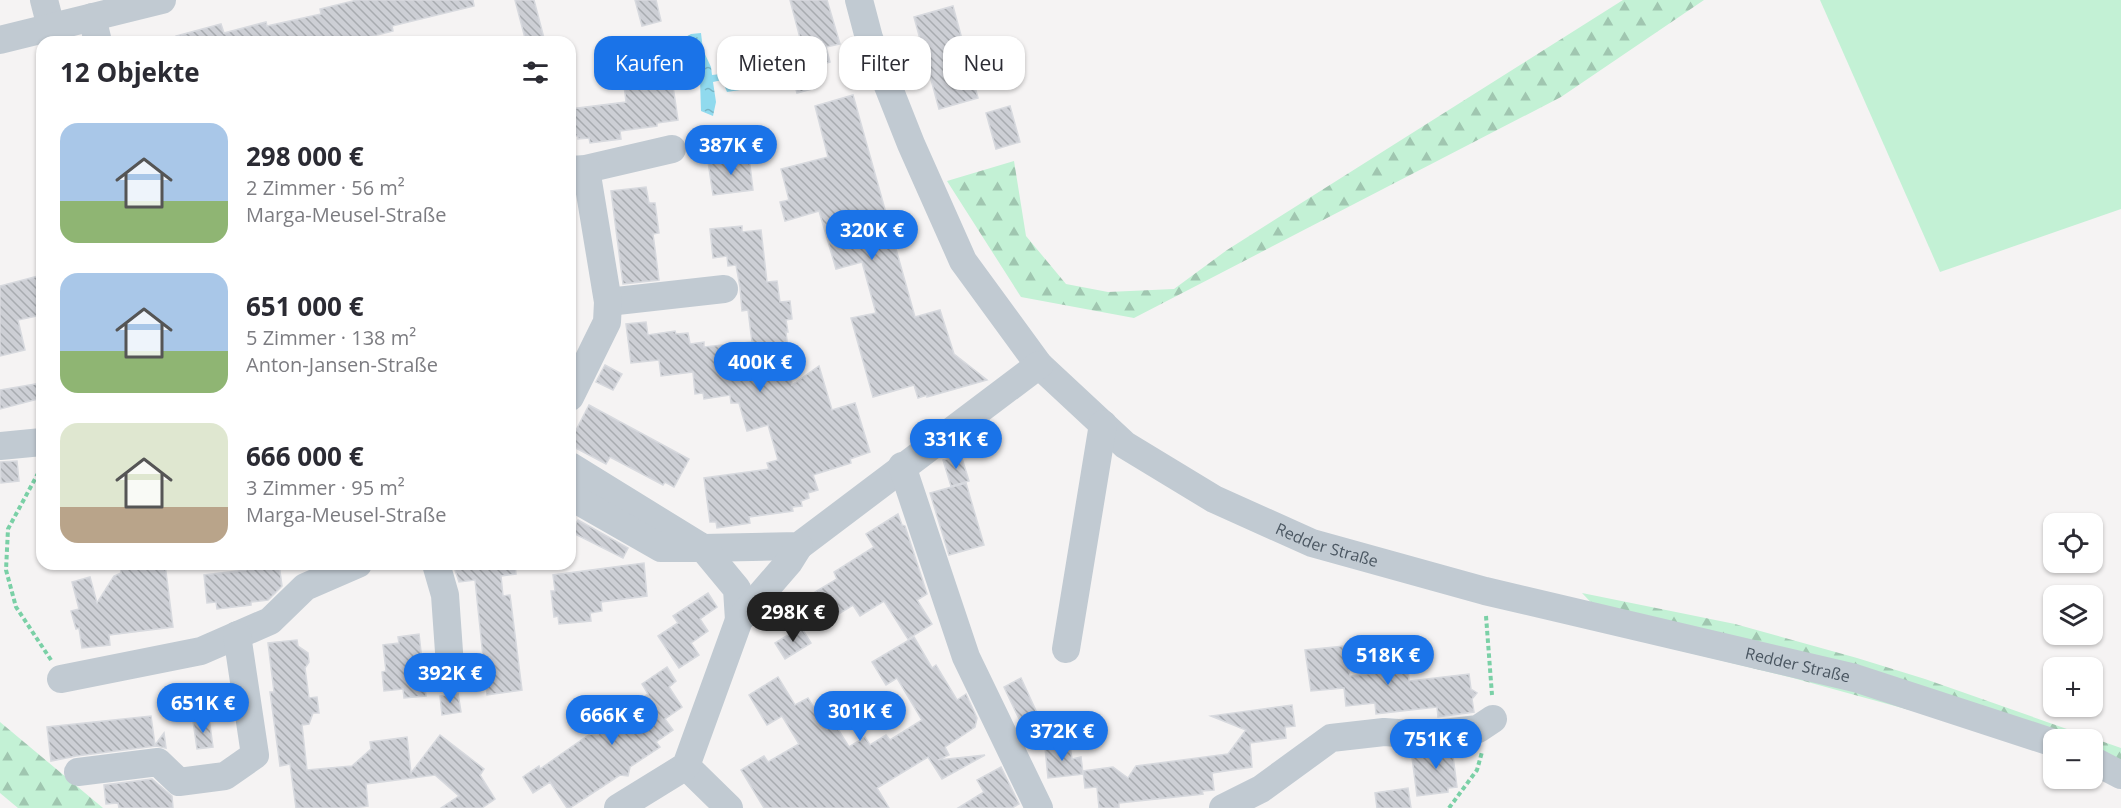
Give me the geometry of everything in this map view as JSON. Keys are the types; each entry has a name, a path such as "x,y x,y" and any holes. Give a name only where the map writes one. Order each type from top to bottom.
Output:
{"street":[{"path":"44,0 51,27"},
{"path":"0,40 51,27 95,29 162,0"},
{"name":"Redder Straße","path":"859,0 869,38 911,144 963,261 1039,364 1125,445 1214,499 1312,543 1485,591 1855,678 2043,739"},
{"path":"576,385 607,322 608,302 578,169 672,148"},
{"path":"608,302 724,289"},
{"path":"618,808 686,766 740,620 789,562 799,546 1039,364"},
{"path":"1066,649 1103,424"},
{"path":"0,446 36,443"},
{"path":"902,466 966,657 1039,808"},
{"path":"576,470 703,548 737,589 740,620"},
{"path":"576,499 661,548 799,546"},
{"path":"61,679 201,651 270,621 305,587 344,570"},
{"path":"438,570 445,595 450,666"},
{"path":"78,772 158,762 179,782 225,776 255,755 237,635"},
{"path":"1223,808 1261,789 1331,738 1384,732 1426,735 1479,729 1493,719"},
{"path":"686,766 729,808"},
{"path":"2103,766 2121,775"}],"path":[{"path":"36,476 8,529 6,570 16,608 49,656 61,679"}],"green space":[{"path":"1623,0 1704,0 1561,97 1134,318 1021,297 947,181 1014,161 1026,236 1066,284 1108,292 1174,289 1227,250"},
{"path":"1820,0 2121,0 2121,209 1940,272"},
{"path":"1582,593 1735,624 1857,658 1925,679 2067,729 2043,729 2043,738 1913,711 1793,678 1624,637"},
{"path":"0,722 103,808 18,808 0,793"},
{"path":"2103,742 2121,748 2121,760 2103,756"}],"water":[{"path":"701,33 701,36 687,36"},
{"path":"705,54 712,75 717,74 717,81 713,82 716,102 713,116 701,111 700,90 705,90"}],"building":[{"path":"357,0 473,0 474,6 392,26 393,31 373,36 176,36 221,24 224,33 266,22 267,26 321,14 320,9"},
{"path":"515,0 534,0 543,36 524,36"},
{"path":"635,0 656,0 661,21 642,26"},
{"path":"790,0 827,0 839,44 827,47 827,36 799,36"},
{"path":"953,6 961,36 943,36 943,90 976,90 978,98 939,109 931,80 931,36 919,36 914,17"},
{"path":"625,90 674,90 678,120 657,123 657,126 620,131 621,139 590,143 589,138 578,139 576,136 576,108 626,102"},
{"path":"853,95 915,317 940,310 954,354 987,380 927,397 927,395 918,398 914,385 873,397 851,318 876,313 862,262 836,269 819,211 785,221 780,202 789,200 781,169 828,157 815,106"},
{"path":"1010,106 1020,142 996,149 986,113"},
{"path":"749,157 753,190 713,195 708,162"},
{"path":"646,187 649,203 655,203 659,233 653,234 659,280 623,284 611,191"},
{"path":"742,226 742,232 761,230 767,282 777,281 780,302 790,301 792,319 786,320 788,332 786,332 792,385 819,366 832,410 855,403 870,452 850,459 851,463 813,475 818,490 808,493 809,498 801,501 802,506 792,507 793,511 749,517 750,523 717,528 716,522 710,522 704,478 769,469 767,463 778,460 768,425 747,431 739,403 731,403 730,395 704,399 703,393 695,394 693,372 661,376 659,360 631,363 626,324 646,322 648,335 675,331 676,334 688,333 690,344 704,342 704,347 752,342 748,310 742,311 736,265 728,266 727,256 713,258 710,229"},
{"path":"36,277 36,316 18,320 25,350 0,356 0,286"},
{"path":"605,365 622,374 613,390 596,382"},
{"path":"36,384 36,400 0,409 0,390"},
{"path":"589,405 689,459 674,487 665,482 663,485 610,457 606,464 576,448 576,430"},
{"path":"961,455 969,481 951,486 943,460"},
{"path":"17,461 19,481 1,483 0,462"},
{"path":"966,483 984,545 949,555 930,493"},
{"path":"898,514 902,525 905,526 927,594 917,600 932,624 908,639 884,601 860,616 853,605 816,628 800,601 837,579 834,572 874,547 866,534"},
{"path":"578,520 628,548 623,558 576,534"},
{"path":"644,563 647,596 601,602 602,611 590,613 591,621 559,624 558,616 554,617 551,591 555,591 553,575"},
{"path":"121,570 166,570 173,627 109,635 110,645 82,648 79,628 76,629 71,611 79,609 72,582 90,577 97,603 114,576 121,573"},
{"path":"246,570 280,570 282,586 268,600 251,602 251,605 217,609 216,602 207,603 204,575"},
{"path":"455,570 516,570 516,574 501,576 503,596 510,595 522,690 487,695 475,580 459,582"},
{"path":"708,593 717,607 700,619 708,631 691,643 699,655 679,668 658,636 678,623 673,616"},
{"path":"801,627 811,643 785,659 775,643"},
{"path":"419,634 426,696 404,698 403,689 384,691 382,672 386,671 383,645 399,643 398,637"},
{"path":"914,637 932,668 936,665 957,700 966,694 977,718 975,727 945,747 949,755 938,760 985,755 942,779 928,757 877,788 889,808 764,808 741,770 764,756 768,762 799,744 782,716 767,725 749,695 778,677 795,705 808,698 827,729 835,724 849,747 865,737 870,745 886,735 890,740 922,720 897,678 886,685 872,662"},
{"path":"297,640 298,646 308,653 309,662 305,668 309,698 317,697 319,713 313,713 309,724 302,725 307,770 352,766 371,749 370,742 407,737 411,773 440,735 484,769 480,775 495,799 482,808 441,808 459,796 435,775 366,784 368,806 296,808 290,764 280,766 270,692 274,692 268,643"},
{"path":"1344,646 1350,676 1408,669 1409,681 1469,674 1471,689 1477,693 1472,699 1474,712 1438,717 1437,707 1376,714 1375,703 1346,706 1344,688 1311,691 1305,650"},
{"path":"667,667 676,681 669,687 682,707 665,719 673,730 656,742 660,747 630,767 628,776 620,775 570,808 567,808 550,782 533,793 523,777 539,766 540,769 590,734 597,735 618,720 619,713 648,694 642,684"},
{"path":"1021,678 1037,713 1020,721 1004,687"},
{"path":"458,693 461,712 442,715 440,696"},
{"path":"1292,705 1295,726 1285,727 1286,738 1250,743 1252,767 1212,773 1214,790 1202,791 1203,794 1119,803 1119,808 1099,808 1097,787 1085,788 1083,771 1113,767 1128,778 1136,766 1228,754 1246,730 1211,716"},
{"path":"151,716 155,745 164,733 166,748 156,746 51,761 47,727"},
{"path":"209,718 213,747 197,749 193,721"},
{"path":"1070,745 1072,759 1081,757 1083,774 1048,778 1045,748"},
{"path":"1473,746 1474,753 1453,756 1457,787 1448,788 1448,792 1417,796 1411,750 1428,751"},
{"path":"1001,767 1019,804 1012,808 958,808 984,792 977,780"},
{"path":"152,779 172,796 173,808 119,808 118,803 106,804 104,785"},
{"path":"1408,788 1411,808 1377,808 1375,793"}]}
